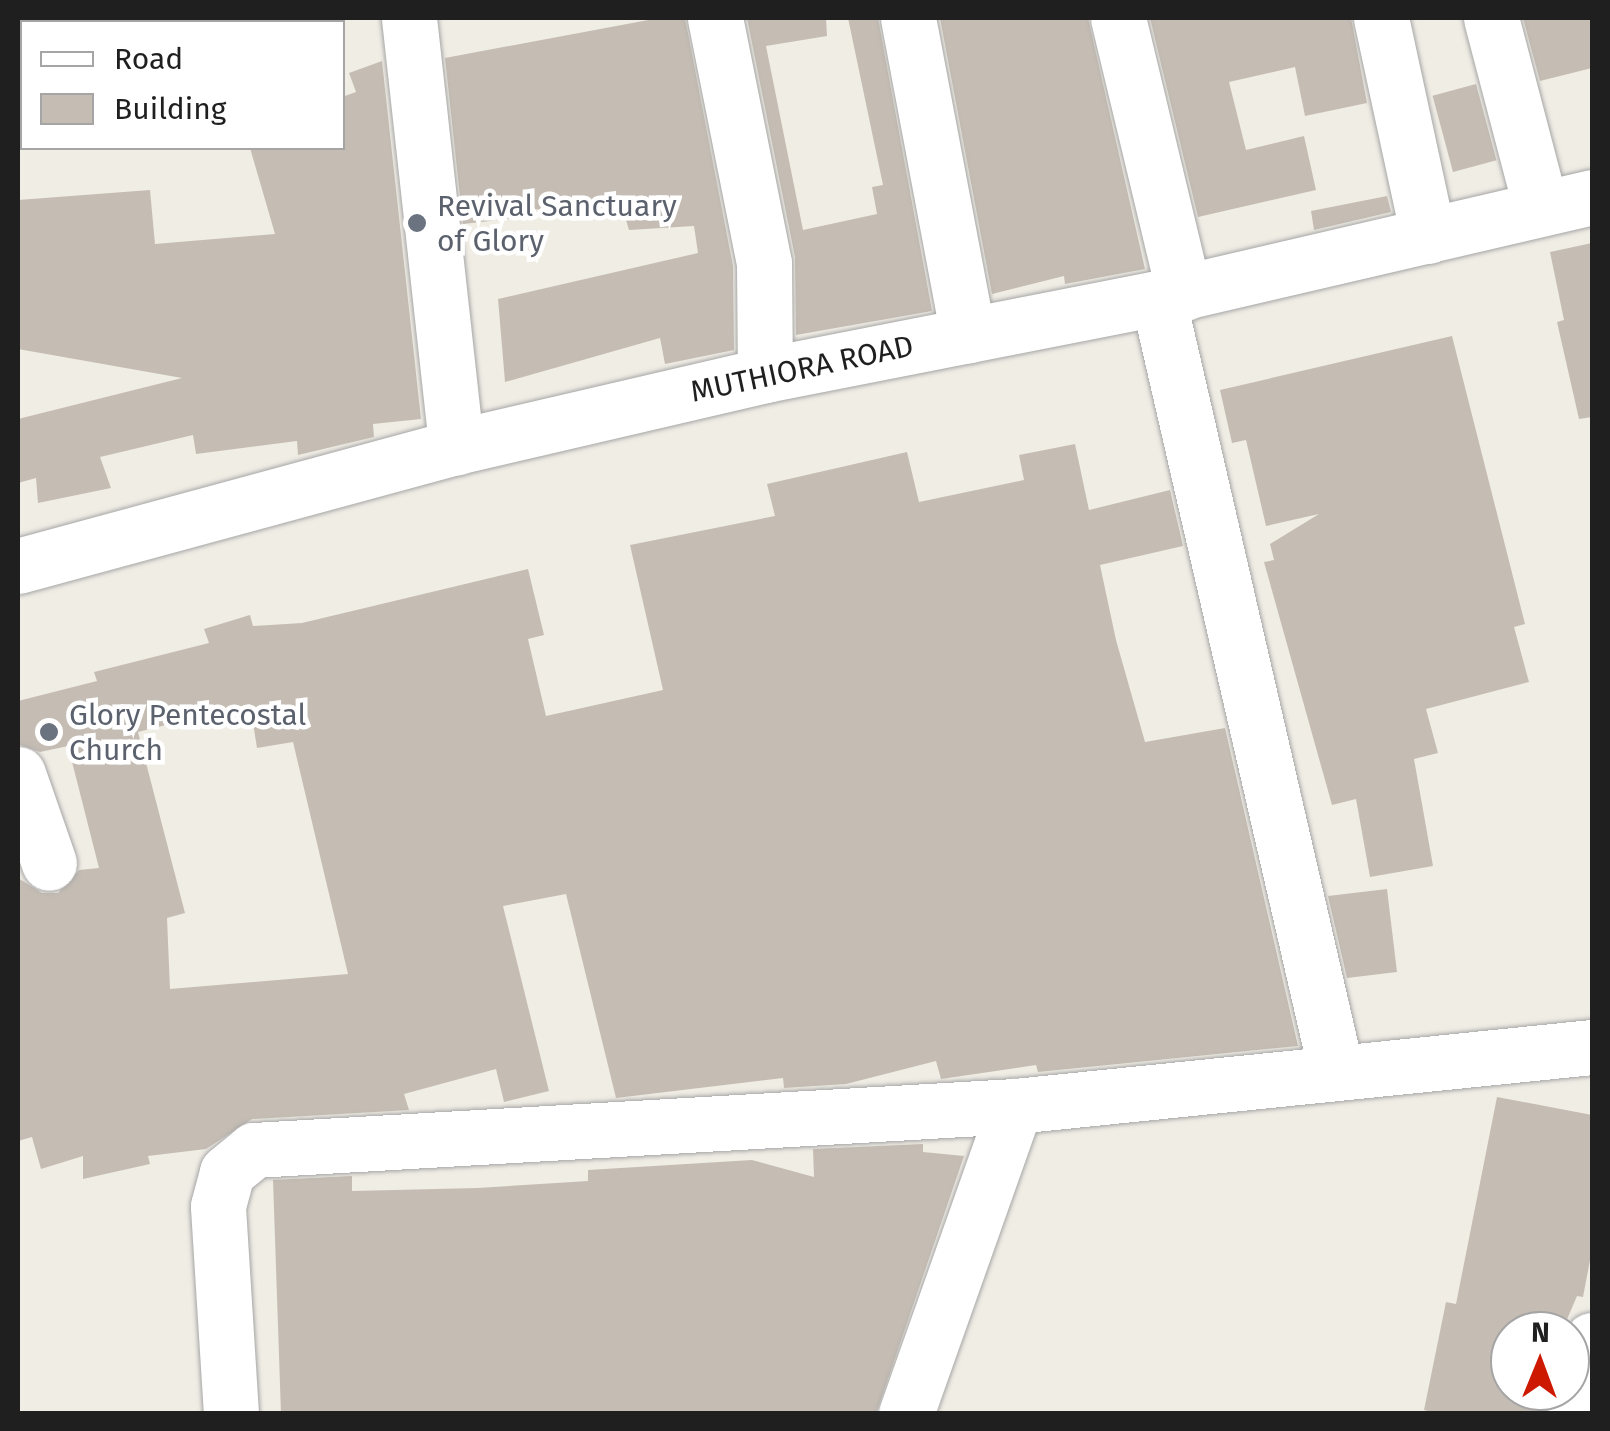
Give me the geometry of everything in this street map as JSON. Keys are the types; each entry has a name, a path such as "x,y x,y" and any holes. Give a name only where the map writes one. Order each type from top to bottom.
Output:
{"street":[{"path":"409,18 456,446"},
{"path":"715,18 764,263 764,375"},
{"path":"908,18 968,335"},
{"path":"1118,18 1171,296 1336,1071"},
{"path":"1381,18 1428,236"},
{"path":"1491,18 1567,202"},
{"name":"MUTHIORA ROAD","path":"18,566 456,446 764,375 1171,296 1567,202"},
{"path":"18,774 49,863"},
{"path":"231,1414 218,1206 227,1172 254,1150 1015,1106 1592,1046"},
{"path":"906,1414 1015,1106"},
{"path":"1575,1414 1592,1340"}],"building":[{"path":"659,18 685,18 733,266 734,350 665,364 660,338 505,382 498,299 698,253 694,226 629,230 622,207 516,210 517,218 463,224 445,58"},
{"path":"747,18 826,18 827,36 766,46 803,230 877,214 872,187 883,185 848,18 878,18 932,311 796,335 795,257"},
{"path":"940,18 1088,18 1145,269 1065,284 1064,276 992,294"},
{"path":"1150,18 1351,18 1367,103 1305,116 1295,67 1229,82 1246,150 1304,136 1316,190 1198,217"},
{"path":"1523,18 1592,18 1592,68 1540,81"},
{"path":"382,61 421,419 373,424 374,437 298,455 297,441 196,454 193,435 100,457 111,488 38,503 36,478 18,483 18,419 182,378 18,349 18,200 150,190 155,244 275,234 251,150 345,150 345,96 356,92 349,73"},
{"path":"1476,84 1496,160 1453,172 1433,96"},
{"path":"1387,196 1391,212 1314,230 1311,211"},
{"path":"1592,243 1592,417 1579,419 1557,322 1564,320 1550,252"},
{"path":"1452,336 1525,624 1514,627 1529,682 1426,709 1438,753 1414,759 1433,866 1370,877 1356,799 1332,805 1264,562 1274,560 1270,544 1319,514 1266,526 1246,440 1232,443 1220,390"},
{"path":"1075,444 1089,510 1170,490 1183,546 1100,565 1116,640 1145,742 1225,728 1298,1046 1038,1072 1036,1065 941,1079 936,1061 846,1084 784,1088 783,1078 616,1098 566,894 503,906 549,1091 504,1102 496,1069 404,1094 409,1110 252,1119 206,1149 148,1156 150,1164 83,1179 83,1156 41,1169 32,1137 18,1141 18,878 42,893 58,893 79,870 99,868 68,746 40,752 18,744 18,701 97,681 94,672 209,643 204,629 250,615 253,626 302,623 528,569 544,635 528,639 546,716 663,690 630,545 775,516 767,484 907,452 919,502 1024,480 1019,455","holes":["250,704 257,748 293,742 348,974 170,989 167,918 185,913 138,732"]},
{"path":"1387,889 1397,972 1347,978 1328,896"},
{"path":"1497,1097 1592,1115 1592,1250 1583,1297 1577,1296 1571,1311 1490,1311 1490,1411 1545,1411 1545,1414 1442,1414 1424,1410 1446,1302 1456,1304"},
{"path":"923,1144 923,1152 964,1156 876,1414 281,1414 273,1180 352,1176 352,1191 477,1188 588,1181 588,1170 752,1160 814,1177 813,1149"}],"place":[{"name":"Revival Sanctuary of Glory","path":"417,223"},
{"name":"Glory Pentecostal Church","path":"49,732"}]}
